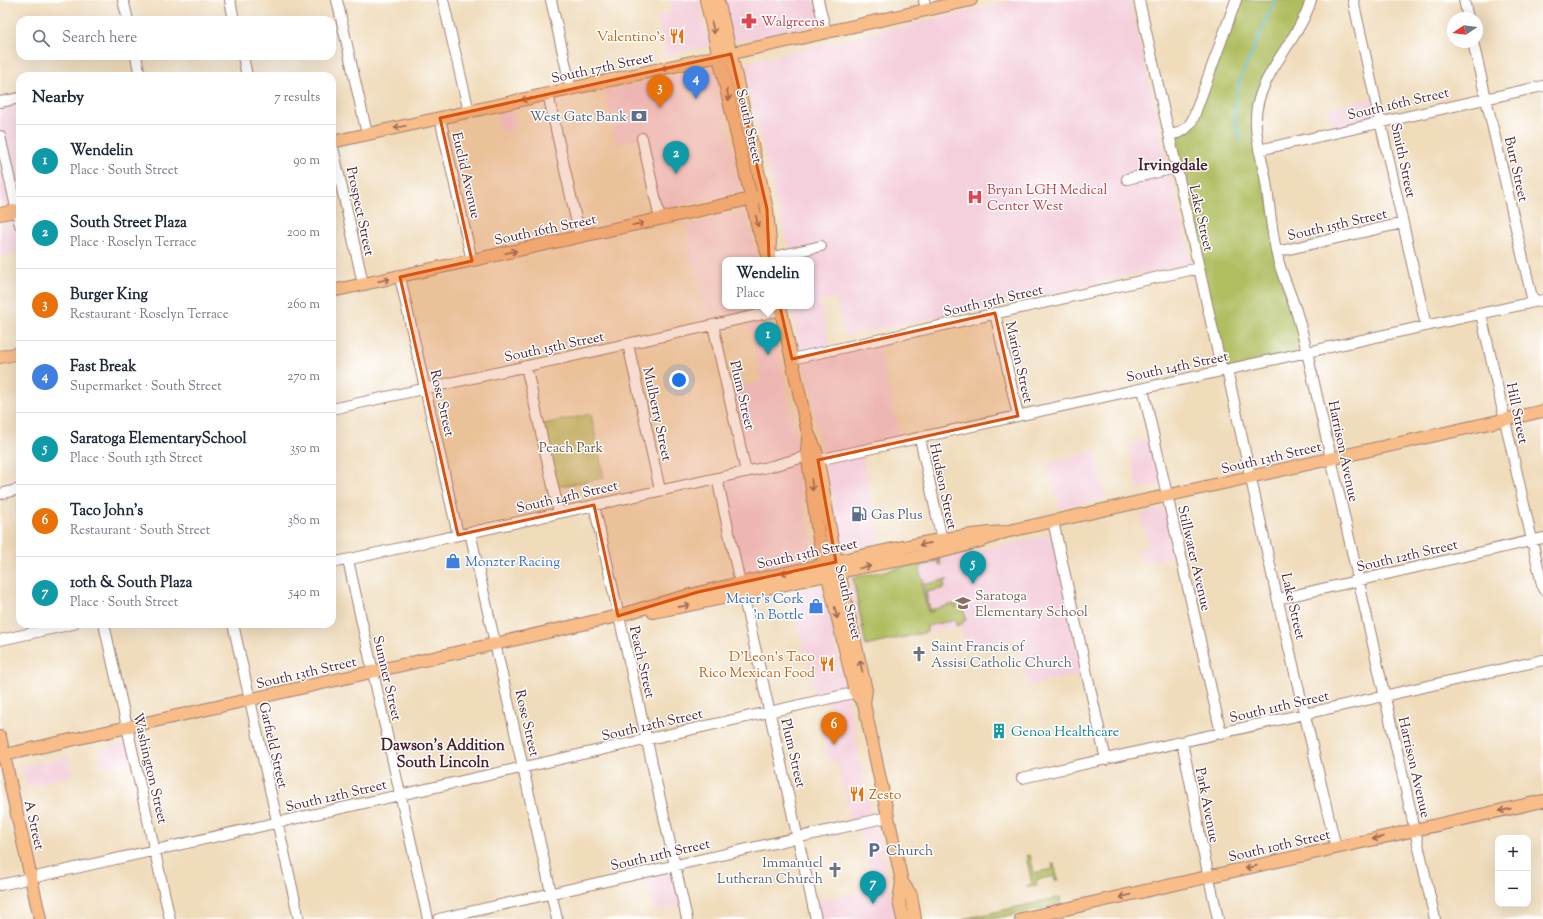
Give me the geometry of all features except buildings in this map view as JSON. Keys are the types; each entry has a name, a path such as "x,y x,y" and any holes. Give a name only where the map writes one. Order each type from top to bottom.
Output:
{"main road":[{"name":"South Street","path":"706,0 725,55 764,196 769,226 770,257"},
{"name":"South Street","path":"718,0 725,55 752,199 763,244 769,257"},
{"name":"South 17th Street","path":"336,141 826,33 925,5 971,0"},
{"name":"South 16th Street","path":"336,290 764,196"},
{"path":"0,214 16,210"},
{"name":"South Street","path":"781,309 813,458 832,568 864,704 902,882 899,901 903,919"},
{"path":"0,357 16,354"},
{"name":"South 13th Street","path":"832,568 964,545 985,540 1005,532 1543,410"},
{"name":"South 13th Street","path":"2,755 618,616 698,592 742,588 832,568 942,540 982,533 1005,532"},
{"name":"A Street","path":"0,737 2,755 40,919"},
{"name":"South 10th Street","path":"1022,919 1543,801"},
{"name":"South Street","path":"902,882 911,895 915,919"}],"street":[{"path":"123,0 127,16"},
{"path":"230,0 233,16"},
{"path":"337,0 367,134"},
{"name":"Euclid Avenue","path":"443,0 469,112"},
{"path":"550,0 571,89"},
{"path":"818,0 826,33"},
{"name":"Lake Street","path":"1139,0 1199,268 1225,370 1336,848"},
{"path":"1169,136 1184,131 1193,119 1236,0"},
{"name":"Harrison Avenue","path":"1311,0 1304,18 1266,81 1259,99 1256,114 1256,129 1276,252 1297,315 1307,352 1435,919"},
{"name":"Smith Street","path":"1353,0 1426,326"},
{"path":"1464,0 1467,12"},
{"name":"Burr Street","path":"1474,48 1533,302"},
{"path":"137,60 139,72"},
{"path":"244,60 246,72"},
{"name":"South 16th Street","path":"1259,150 1543,86"},
{"path":"548,94 580,237"},
{"path":"0,102 16,99"},
{"name":"Euclid Avenue","path":"440,118 472,261"},
{"path":"0,136 16,202"},
{"path":"642,138 660,219"},
{"name":"Prospect Street","path":"336,160 363,284"},
{"path":"1127,179 1176,168"},
{"name":"South 15th Street","path":"1276,252 1403,223"},
{"path":"778,257 821,246"},
{"name":"South 15th Street","path":"792,359 1199,268"},
{"name":"Rose Street","path":"400,276 458,535"},
{"name":"South 14th Street","path":"336,562 772,466 920,438 1543,300"},
{"name":"South 15th Street","path":"336,408 713,325 777,309"},
{"name":"Marion Street","path":"995,313 1018,416"},
{"name":"Hill Street","path":"1481,314 1543,589"},
{"name":"Plum Street","path":"713,325 746,472"},
{"name":"Mulberry Street","path":"628,344 660,490"},
{"path":"526,366 559,513"},
{"name":"Stillwater Avenue","path":"1143,388 1166,496 1221,733"},
{"name":"Hudson Street","path":"920,438 942,540"},
{"name":"Plum Street","path":"717,478 816,919"},
{"path":"0,494 16,490"},
{"name":"Peach Street","path":"594,505 687,919"},
{"path":"1053,521 1106,760"},
{"name":"Rose Street","path":"470,532 558,919"},
{"name":"South 12th Street","path":"1278,598 1543,538"},
{"name":"Sumner Street","path":"348,560 428,919"},
{"path":"0,640 55,628"},
{"name":"Washington Street","path":"105,628 126,728 170,919"},
{"name":"Garfield Street","path":"234,628 299,919"},
{"name":"South 11th Street","path":"1022,778 1543,660"},
{"name":"South 12th Street","path":"0,885 860,691"},
{"name":"Park Avenue","path":"1182,742 1218,919"},
{"name":"South 11th Street","path":"439,919 888,817"}],"highlighted area":[{"path":"731,54 767,209 769,258 792,359 995,313 1018,416 818,460 836,562 698,592 618,616 594,505 458,535 400,277 472,261 440,118"}],"shaded area":[{"path":"670,0 699,0 709,44 707,46 666,56 657,16 672,12"},
{"path":"723,0 818,0 823,23 737,42 731,37"},
{"name":"Bryan LGH Medical Center West","path":"1016,0 1130,0 1191,263 845,336 836,298 820,301 831,350 877,339 901,442 861,451 881,542 842,551 840,544 838,544 832,509 835,508 792,309 814,309 814,257 783,257 789,249 743,68 748,62"},
{"path":"713,66 742,191 658,210 642,138 616,144 605,91"},
{"path":"1375,97 1381,123 1334,133 1329,108"},
{"path":"16,99 16,202 0,205 0,169 7,167 0,136 0,102"},
{"path":"513,111 517,128 500,132 496,115"},
{"path":"747,212 756,257 722,257 722,309 769,309 802,458 794,460 815,557 739,575 717,478 746,472 728,389 762,381 746,318 708,326 693,259 688,263 686,253 691,249 686,225"},
{"path":"16,222 16,253 0,256 0,226"},
{"path":"1154,438 1164,484 1138,490 1128,444"},
{"path":"1095,451 1106,498 1059,508 1049,466 1044,464"},
{"path":"1169,507 1180,555 1142,563 1138,548 1148,545 1141,514"},
{"name":"Saratoga Elementary School","path":"1056,533 1087,673 1029,686 1018,637 965,649 960,626 865,647 850,579"},
{"path":"822,585 873,820 875,820 897,919 816,919 813,902 872,888 858,824 852,825 837,761 829,763 821,729 833,726 828,699 816,701 791,592"},
{"path":"130,742 134,761 103,767 99,749"},
{"path":"69,756 73,776 27,787 22,767"},
{"path":"675,865 684,905 655,912 646,872"}],"green space":[{"path":"1236,0 1311,0 1275,66 1256,114 1272,228 1307,352 1222,371 1169,136 1184,131"},
{"name":"Peach Park","path":"591,414 604,478 553,488 539,425"},
{"path":"940,559 941,566 939,565 938,561 920,566 921,578 923,579 924,583 921,584 928,613 934,611 934,609 954,604 955,607 957,606 956,604 962,601 966,620 960,625 956,626 955,620 927,626 927,632 866,646 853,578"},
{"path":"947,579 947,581 944,581 945,588 926,592 930,609 933,609 933,611 929,612 923,585"},
{"path":"1030,855 1034,873 1053,869 1052,864 1054,864 1058,880 1055,880 1054,876 1036,880 1037,884 1035,886 1027,886 1032,884 1026,856"},
{"path":"1061,897 1060,902 1056,905 992,919 964,919"}],"waterway":[{"path":"1241,141 1235,121 1235,105 1239,82 1275,0"}],"place":[{"name":"Walgreens","path":"749,21"},
{"name":"Valentino's","path":"677,36"},
{"name":"Fast Break","path":"696,99"},
{"name":"Burger King","path":"660,108"},
{"name":"West Gate Bank","path":"639,116"},
{"name":"South Street Plaza","path":"676,174"},
{"name":"Bryan LGH Medical Center West","path":"975,197"},
{"name":"Wendelin","path":"768,355"},
{"name":"Gas Plus","path":"859,514"},
{"name":"Monzter Racing","path":"453,561"},
{"name":"Saratoga ElementarySchool","path":"973,584"},
{"name":"Saratoga Elementary School","path":"963,603"},
{"name":"Meier's Cork 'n Bottle","path":"816,606"},
{"name":"Saint Francis of Assisi Catholic Church","path":"919,654"},
{"name":"D'Leon's Taco Rico Mexican Food","path":"827,664"},
{"name":"Genoa Healthcare","path":"999,731"},
{"name":"Taco John's","path":"834,745"},
{"name":"Zesto","path":"857,794"},
{"name":"Church","path":"874,850"},
{"name":"Immanuel Lutheran Church","path":"835,870"},
{"name":"10th & South Plaza","path":"873,904"}],"district":[{"name":"Irvingdale","path":"1173,164"},
{"name":"Dawson's Addition South Lincoln","path":"443,754"}]}
